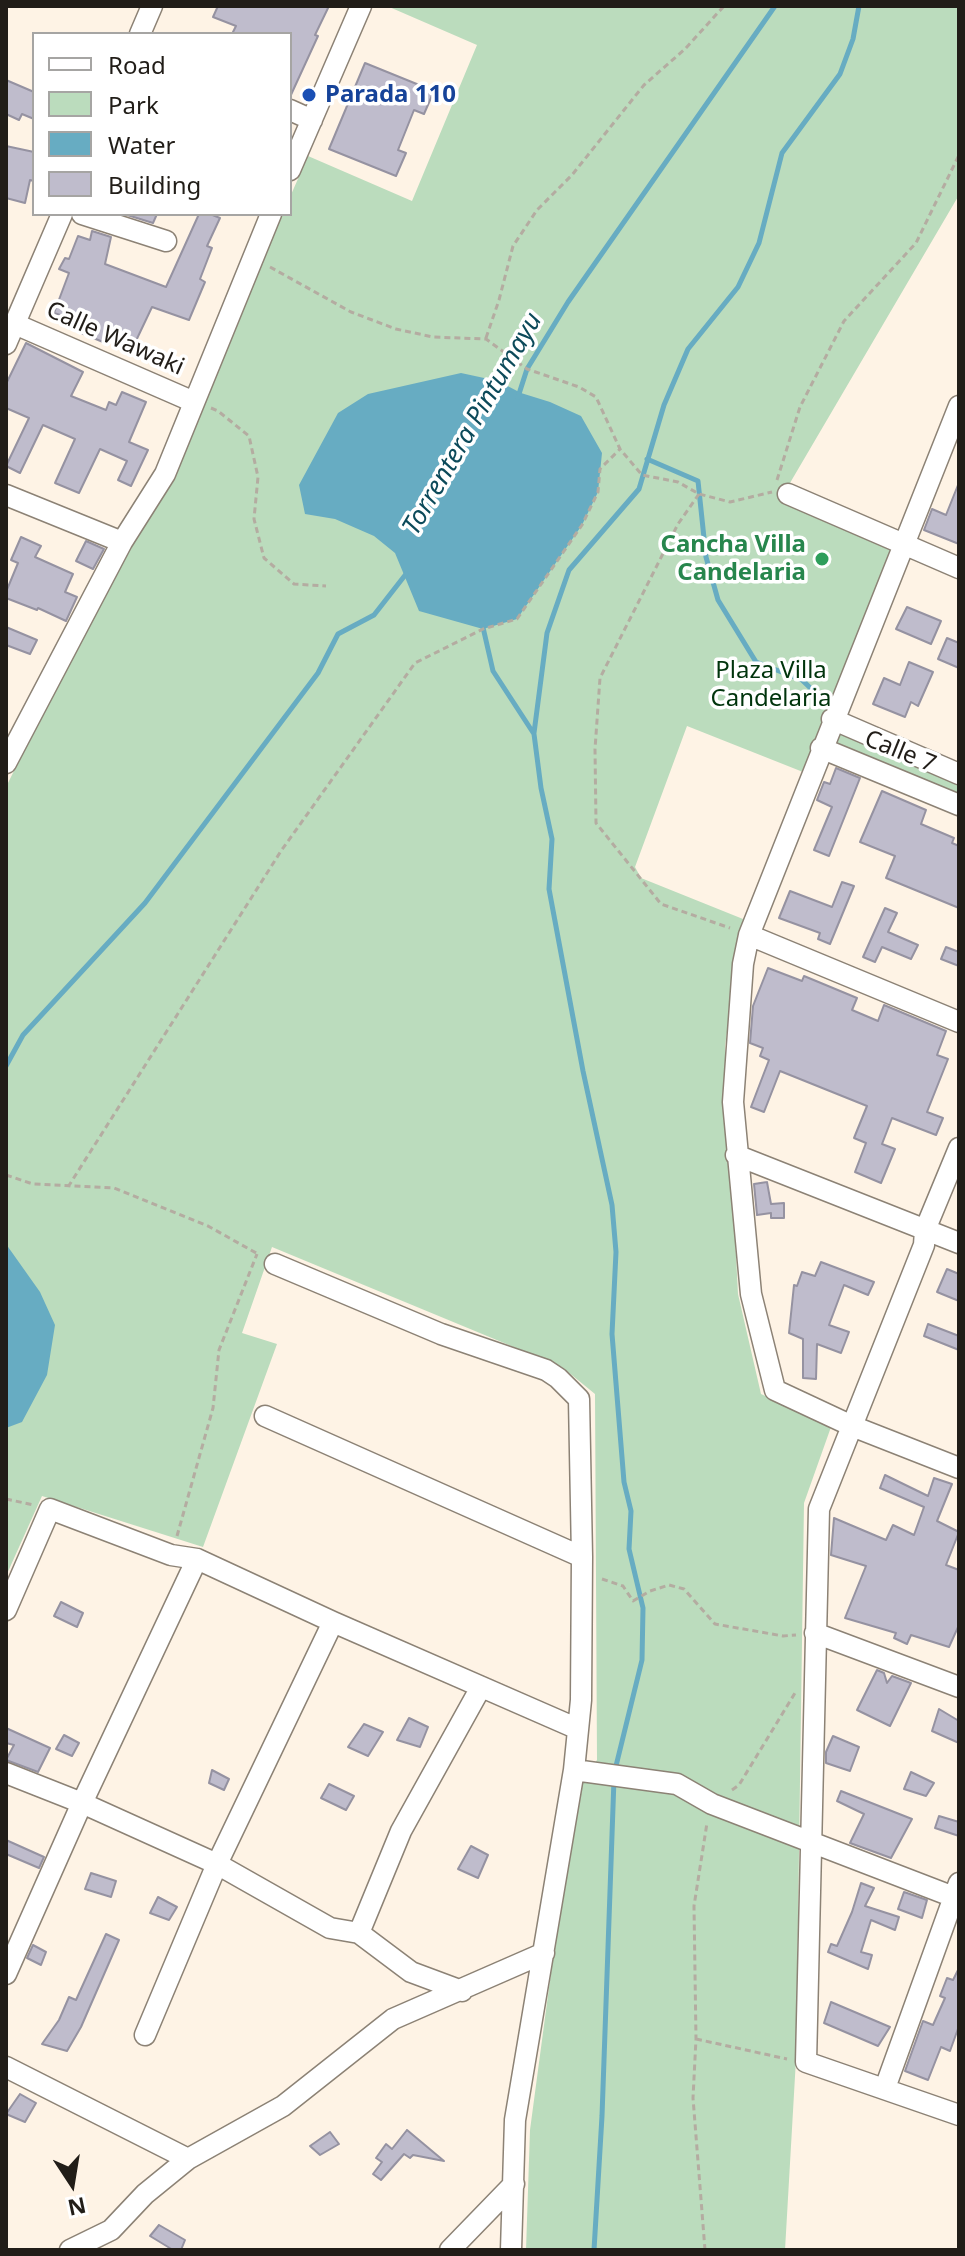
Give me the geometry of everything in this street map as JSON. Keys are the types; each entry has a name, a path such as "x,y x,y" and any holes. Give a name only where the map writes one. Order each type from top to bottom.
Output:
{"street":[{"path":"141,32 152,6"},
{"path":"292,165 361,6"},
{"path":"292,111 312,120"},
{"path":"6,344 15,324 15,298 61,216"},
{"path":"88,216 166,241"},
{"path":"6,763 122,542 165,474 270,216"},
{"name":"Calle Wawaki","path":"15,324 194,402"},
{"path":"959,406 832,719 749,935 743,964 733,1102 751,1294 775,1390 852,1426 959,1468"},
{"path":"788,494 959,568"},
{"path":"6,495 122,542"},
{"name":"Calle 7","path":"832,719 959,774"},
{"name":"Calle 7","path":"821,748 959,805"},
{"path":"749,935 959,1022"},
{"path":"959,1148 925,1230 924,1245 819,1509 806,2062 959,2115"},
{"path":"736,1155 959,1243"},
{"path":"266,1259 441,1334 546,1370 579,1399 582,1564 578,1729 574,1770 515,2120 511,2250"},
{"path":"265,1416 582,1564"},
{"path":"6,1610 50,1509 171,1555 197,1559 578,1729"},
{"path":"6,1974 82,1803 197,1559"},
{"path":"145,2035 217,1864 333,1622"},
{"path":"815,1633 959,1687"},
{"path":"359,1933 401,1831 481,1687"},
{"path":"574,1770 677,1784 712,1804 812,1843 957,1893 885,2088"},
{"path":"6,1773 82,1803 217,1864 317,1922 330,1928 359,1933 411,1972 462,1991"},
{"path":"70,2250 111,2230 145,2194 188,2159 283,2106 393,2019 544,1953"},
{"path":"6,2067 188,2159"},
{"path":"450,2250 514,2184"}],"path":[{"path":"486,339 513,246 537,210 572,175 644,85 685,49 724,6"},
{"path":"252,258 351,312 396,329 433,337 486,339 527,369 579,387 596,397 620,449 642,475 678,482 699,494 730,502 774,491 800,407 844,321 916,243 959,155"},
{"path":"194,402 218,411 249,436 258,477 254,519 264,558 294,584 326,586"},
{"path":"68,1187 281,851 415,663 483,629 517,619 582,525 598,492 600,469 620,449"},
{"path":"699,494 678,524 600,678 595,749 596,823 661,904 749,935"},
{"path":"6,1175 33,1184 114,1188 208,1226 266,1259 219,1350 213,1408 171,1555"},
{"path":"6,1499 50,1509"},
{"path":"582,1564 623,1586 633,1601 669,1585 684,1589 715,1624 783,1636 815,1633"},
{"path":"705,2250 693,2098 696,2039 694,1906 704,1833 712,1804 739,1785 814,1663"},
{"path":"696,2039 806,2062"}],"green space":[{"name":"Plaza Villa Candelaria","path":"387,6 959,6 959,195 780,500 893,549 803,772 687,726 635,867 641,878 743,919 725,1046 738,1294 761,1394 831,1427 804,1503 796,2059 785,2250 526,2250 530,2130 575,1793 597,1760 595,1394 562,1367 272,1247 242,1333 277,1344 203,1547 42,1496 6,1576 6,787 107,583 175,479 203,395 281,216 292,216 292,192 308,156 412,201 477,45"},
{"path":"844,731 959,781 959,796 838,746 837,734"}],"water":[{"path":"461,373 498,381 581,416 602,453 598,492 582,525 517,619 483,629 419,611 395,553 374,536 335,519 305,514 299,485 338,413 368,394"},
{"path":"6,1244 40,1292 55,1325 47,1375 22,1422 6,1428"}],"building":[{"path":"218,6 329,6 292,93 292,32 233,32 236,26 213,17"},
{"path":"365,63 434,91 424,114 414,110 398,150 406,153 396,176 329,149"},
{"path":"6,80 32,91 32,118 22,114 19,120 6,114"},
{"path":"6,146 32,152 32,180 25,203 6,198"},
{"path":"130,216 156,216 153,223"},
{"path":"198,216 220,218 207,246 212,248 200,279 205,282 189,320 152,307 134,345 106,334 103,342 81,333 85,323 54,313 69,273 59,269 65,258 69,259 78,236 90,240 92,231 111,237 105,264 166,287"},
{"path":"26,343 83,372 71,396 106,410 109,402 116,405 122,392 146,402 129,442 148,450 131,486 118,480 127,461 100,449 79,493 55,483 75,439 43,425 20,473 6,466 29,418 6,408 6,384"},
{"path":"958,485 959,544 924,530 932,509 946,515"},
{"path":"21,537 41,546 35,557 73,574 65,592 77,597 66,621 6,598 18,563 11,560"},
{"path":"86,541 104,549 93,569 76,561"},
{"path":"907,607 941,621 931,644 896,629"},
{"path":"6,627 37,640 30,654 6,645"},
{"path":"947,638 959,643 959,668 938,659"},
{"path":"909,662 933,672 918,706 911,702 905,717 873,704 884,678 900,685"},
{"path":"836,768 860,778 829,856 814,850 832,807 817,800 824,782 830,784"},
{"path":"882,791 926,810 921,824 954,838 952,843 959,846 959,908 886,878 895,856 860,842"},
{"path":"842,882 854,886 830,944 818,939 820,933 779,918 790,891 832,907"},
{"path":"885,908 897,913 888,932 918,945 911,959 882,947 875,962 863,957"},
{"path":"946,947 959,952 959,966 941,959"},
{"path":"768,968 802,981 804,976 857,998 852,1010 878,1021 884,1005 946,1031 937,1055 948,1059 927,1112 943,1118 936,1135 892,1118 882,1144 895,1149 881,1183 855,1172 866,1143 854,1138 867,1106 780,1071 764,1112 751,1107 769,1060 760,1056 763,1048 750,1043 753,1006"},
{"path":"767,1182 771,1204 784,1203 784,1218 771,1218 771,1213 757,1215 754,1184"},
{"path":"821,1262 874,1282 868,1295 844,1285 829,1325 849,1332 841,1353 817,1344 816,1379 803,1378 803,1339 789,1333 794,1285 797,1286 802,1272 815,1276"},
{"path":"947,1269 959,1274 959,1301 937,1292"},
{"path":"928,1324 959,1336 959,1350 924,1336"},
{"path":"885,1475 928,1496 934,1478 952,1484 937,1521 959,1532 946,1565 959,1570 959,1625 949,1647 911,1635 907,1644 894,1638 896,1633 845,1618 866,1566 831,1555 834,1518 886,1540 893,1525 914,1535 924,1507 880,1488"},
{"path":"61,1602 83,1613 77,1627 54,1616"},
{"path":"877,1670 884,1673 887,1683 892,1676 911,1683 890,1726 857,1710"},
{"path":"939,1709 959,1721 959,1743 932,1731"},
{"path":"409,1718 428,1727 420,1747 397,1740"},
{"path":"364,1724 383,1732 368,1756 348,1747"},
{"path":"6,1728 50,1748 38,1772 6,1760 14,1745 6,1743"},
{"path":"64,1735 79,1743 72,1756 56,1749"},
{"path":"833,1736 859,1747 850,1771 826,1763 826,1752"},
{"path":"212,1770 229,1779 224,1790 209,1783"},
{"path":"911,1772 934,1783 926,1796 904,1789"},
{"path":"329,1784 354,1796 346,1810 321,1798"},
{"path":"841,1791 912,1819 891,1858 850,1843 864,1814 837,1801"},
{"path":"939,1816 959,1822 959,1836 935,1828"},
{"path":"6,1840 44,1857 39,1868 6,1854"},
{"path":"471,1846 488,1855 478,1878 458,1869"},
{"path":"91,1873 116,1881 111,1897 85,1889"},
{"path":"861,1883 874,1888 865,1906 899,1917 895,1930 871,1920 861,1952 872,1955 868,1969 828,1952 831,1944 837,1946"},
{"path":"904,1892 927,1900 922,1918 898,1909"},
{"path":"158,1897 177,1907 169,1920 150,1913"},
{"path":"106,1934 119,1940 81,2027 67,2051 42,2044 59,2020 69,1997 76,2000"},
{"path":"33,1945 46,1952 41,1965 27,1958"},
{"path":"959,1968 959,2026 950,2051 941,2047 928,2080 905,2071 923,2021 933,2025 945,1998 940,1996 947,1978 953,1980"},
{"path":"831,2002 890,2027 878,2046 824,2023"},
{"path":"20,2094 36,2103 25,2122 6,2114"},
{"path":"407,2130 444,2161 413,2155 410,2158 404,2154 381,2180 373,2174 382,2162 376,2158 386,2144 392,2149"},
{"path":"330,2132 339,2144 320,2155 310,2146"},
{"path":"159,2225 185,2240 181,2250 173,2250 150,2236"}],"waterway":[{"name":"Torrentera Pintumayu","path":"518,397 527,369 568,302 775,6"},
{"path":"534,733 547,633 569,570 639,489 664,405 688,349 738,287 759,243 782,153 840,74 853,39 859,6"},
{"path":"647,459 698,481 706,557 718,600 756,662 802,680 823,700"},
{"name":"Torrentera Pintumayu","path":"6,1066 23,1035 145,903 318,673 338,634 374,615 406,574"},
{"path":"482,623 493,671 534,734 552,839 549,889 612,1205 616,1252 612,1334 624,1482 631,1511 629,1549 643,1608 642,1660 615,1770"},
{"path":"594,2250 614,1779"}],"place":[{"name":"Parada 110","path":"309,95"},
{"name":"Cancha Villa Candelaria","path":"822,559"}]}
